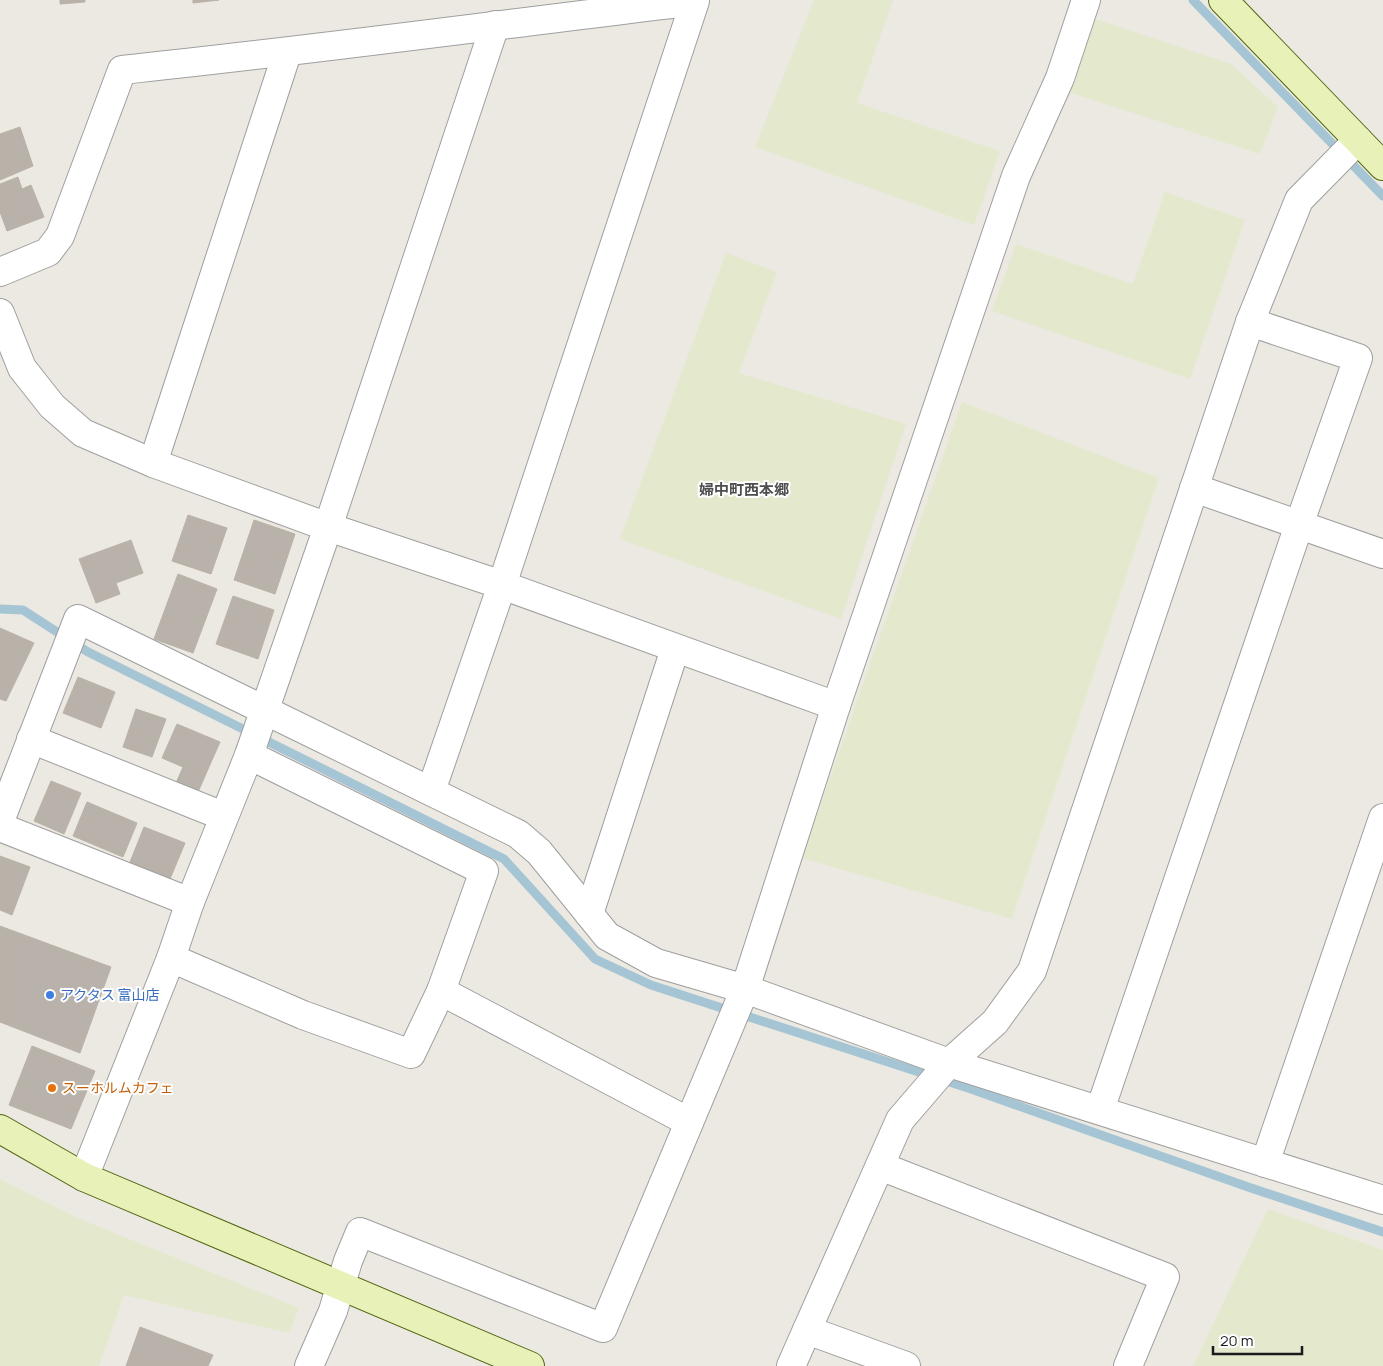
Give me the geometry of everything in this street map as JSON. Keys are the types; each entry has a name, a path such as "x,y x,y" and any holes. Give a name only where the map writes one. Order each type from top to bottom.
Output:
{"street":[{"path":"309,1366 332,1312 348,1261 360,1232 603,1328 745,989 836,706 1016,176 1060,78 1086,0"},
{"path":"1223,0 1383,166"},
{"path":"0,272 48,252 60,236 122,70 287,53 695,1 502,586 430,791"},
{"path":"84,1177 171,958 223,816 249,755 328,527 495,25"},
{"path":"153,463 287,53"},
{"path":"791,1366 900,1120 949,1063 995,1022 1032,972 1250,322 1299,200 1358,140"},
{"path":"0,313 22,368 52,406 83,433 153,463 328,527 502,586 836,706"},
{"path":"1100,1110 1299,524 1358,358 1250,322"},
{"path":"1194,488 1383,554"},
{"path":"0,821 30,739 78,619 518,834 539,852 607,936 656,963 745,989 949,1063 1383,1200"},
{"path":"589,914 676,649"},
{"path":"30,739 223,816"},
{"path":"171,958 303,1015 412,1054 441,991 484,871 249,755"},
{"path":"1265,1163 1383,818"},
{"path":"0,827 190,902"},
{"path":"441,991 689,1122"},
{"path":"0,1129 84,1177 530,1366"},
{"path":"880,1166 1165,1276 1128,1366"},
{"path":"807,1330 906,1366"}],"green space":[{"path":"814,0 893,0 857,103 1000,151 974,225 755,147"},
{"path":"1089,17 1231,64 1278,107 1260,154 1065,91"},
{"path":"1165,192 1245,220 1190,379 992,311 1016,244 1133,284"},
{"path":"726,253 777,272 739,373 906,424 841,619 620,539"},
{"path":"962,402 1159,478 1012,919 802,858"},
{"path":"0,1179 80,1219 299,1308 289,1333 124,1295 99,1366 0,1366"},
{"path":"1268,1209 1383,1250 1383,1366 1193,1366"}],"building":[{"path":"60,0 85,0 85,2 60,4"},
{"path":"193,0 219,0 193,3"},
{"path":"20,127 33,166 0,180 0,134"},
{"path":"18,177 22,189 31,185 44,217 7,231 0,212 0,184"},
{"path":"188,515 227,528 211,574 172,561"},
{"path":"254,520 295,534 275,594 234,580"},
{"path":"131,540 143,573 116,583 120,594 96,603 79,559"},
{"path":"178,574 217,589 193,653 154,639"},
{"path":"233,596 274,610 258,659 216,644"},
{"path":"0,628 34,643 6,701 0,699"},
{"path":"78,677 115,692 101,728 63,713"},
{"path":"136,709 166,719 152,757 123,747"},
{"path":"177,724 220,742 198,792 176,783 183,767 162,758"},
{"path":"51,781 81,793 64,834 34,821"},
{"path":"87,802 137,823 123,857 73,836"},
{"path":"144,827 185,843 170,879 130,862"},
{"path":"0,856 30,867 12,915 0,910"},
{"name":"アクタス 富山店","path":"0,926 111,967 80,1053 0,1022"},
{"name":"スーホルムカフェ","path":"32,1046 95,1071 71,1129 9,1105"},
{"path":"140,1327 213,1355 208,1366 126,1366"}],"waterway":[{"path":"1193,0 1383,196"},
{"path":"0,609 23,610 88,652 504,859 595,959 651,985 971,1089 1251,1188 1383,1232"}],"place":[{"name":"アクタス 富山店","path":"50,995"},
{"name":"スーホルムカフェ","path":"52,1088"}],"district":[{"name":"婦中町西本郷","path":"744,490"}]}
